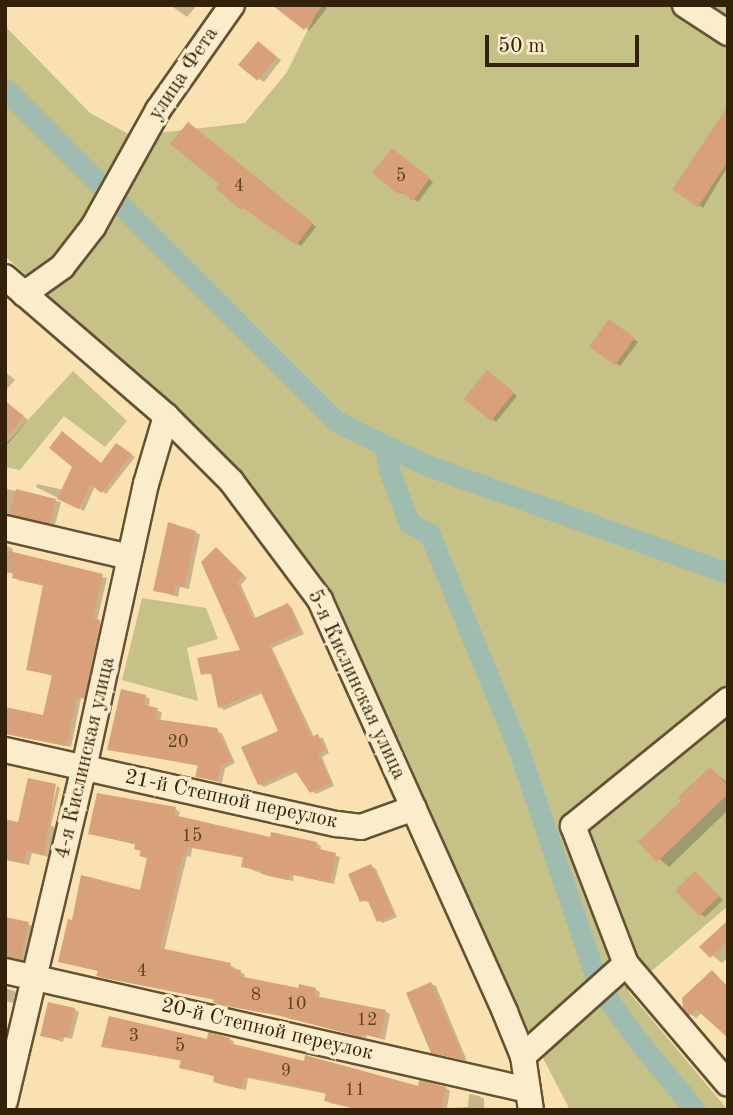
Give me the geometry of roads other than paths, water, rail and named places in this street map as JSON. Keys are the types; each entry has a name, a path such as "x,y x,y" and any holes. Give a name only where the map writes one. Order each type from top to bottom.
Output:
{"street":[{"name":"улица Фета","path":"24,293 62,267 93,228 138,144 232,5"},
{"path":"685,5 728,33"},
{"name":"5-я Кислинская улица","path":"5,277 166,416 231,481 320,600 523,1056 530,1100"},
{"name":"4-я Кислинская улица","path":"5,1101 84,768 146,484 166,416"},
{"path":"5,528 130,557"},
{"path":"728,699 573,826 626,964 728,1084"},
{"name":"21-й Степной переулок","path":"5,750 361,827 414,808"},
{"path":"523,1056 589,994 626,964"},
{"name":"20-й Степной переулок","path":"5,971 530,1100"}],"waterway":[{"path":"5,89 337,422 426,465 728,573"},
{"path":"388,447 386,450 389,470 409,523 429,533 517,745 599,987 639,1042 695,1110"}]}
